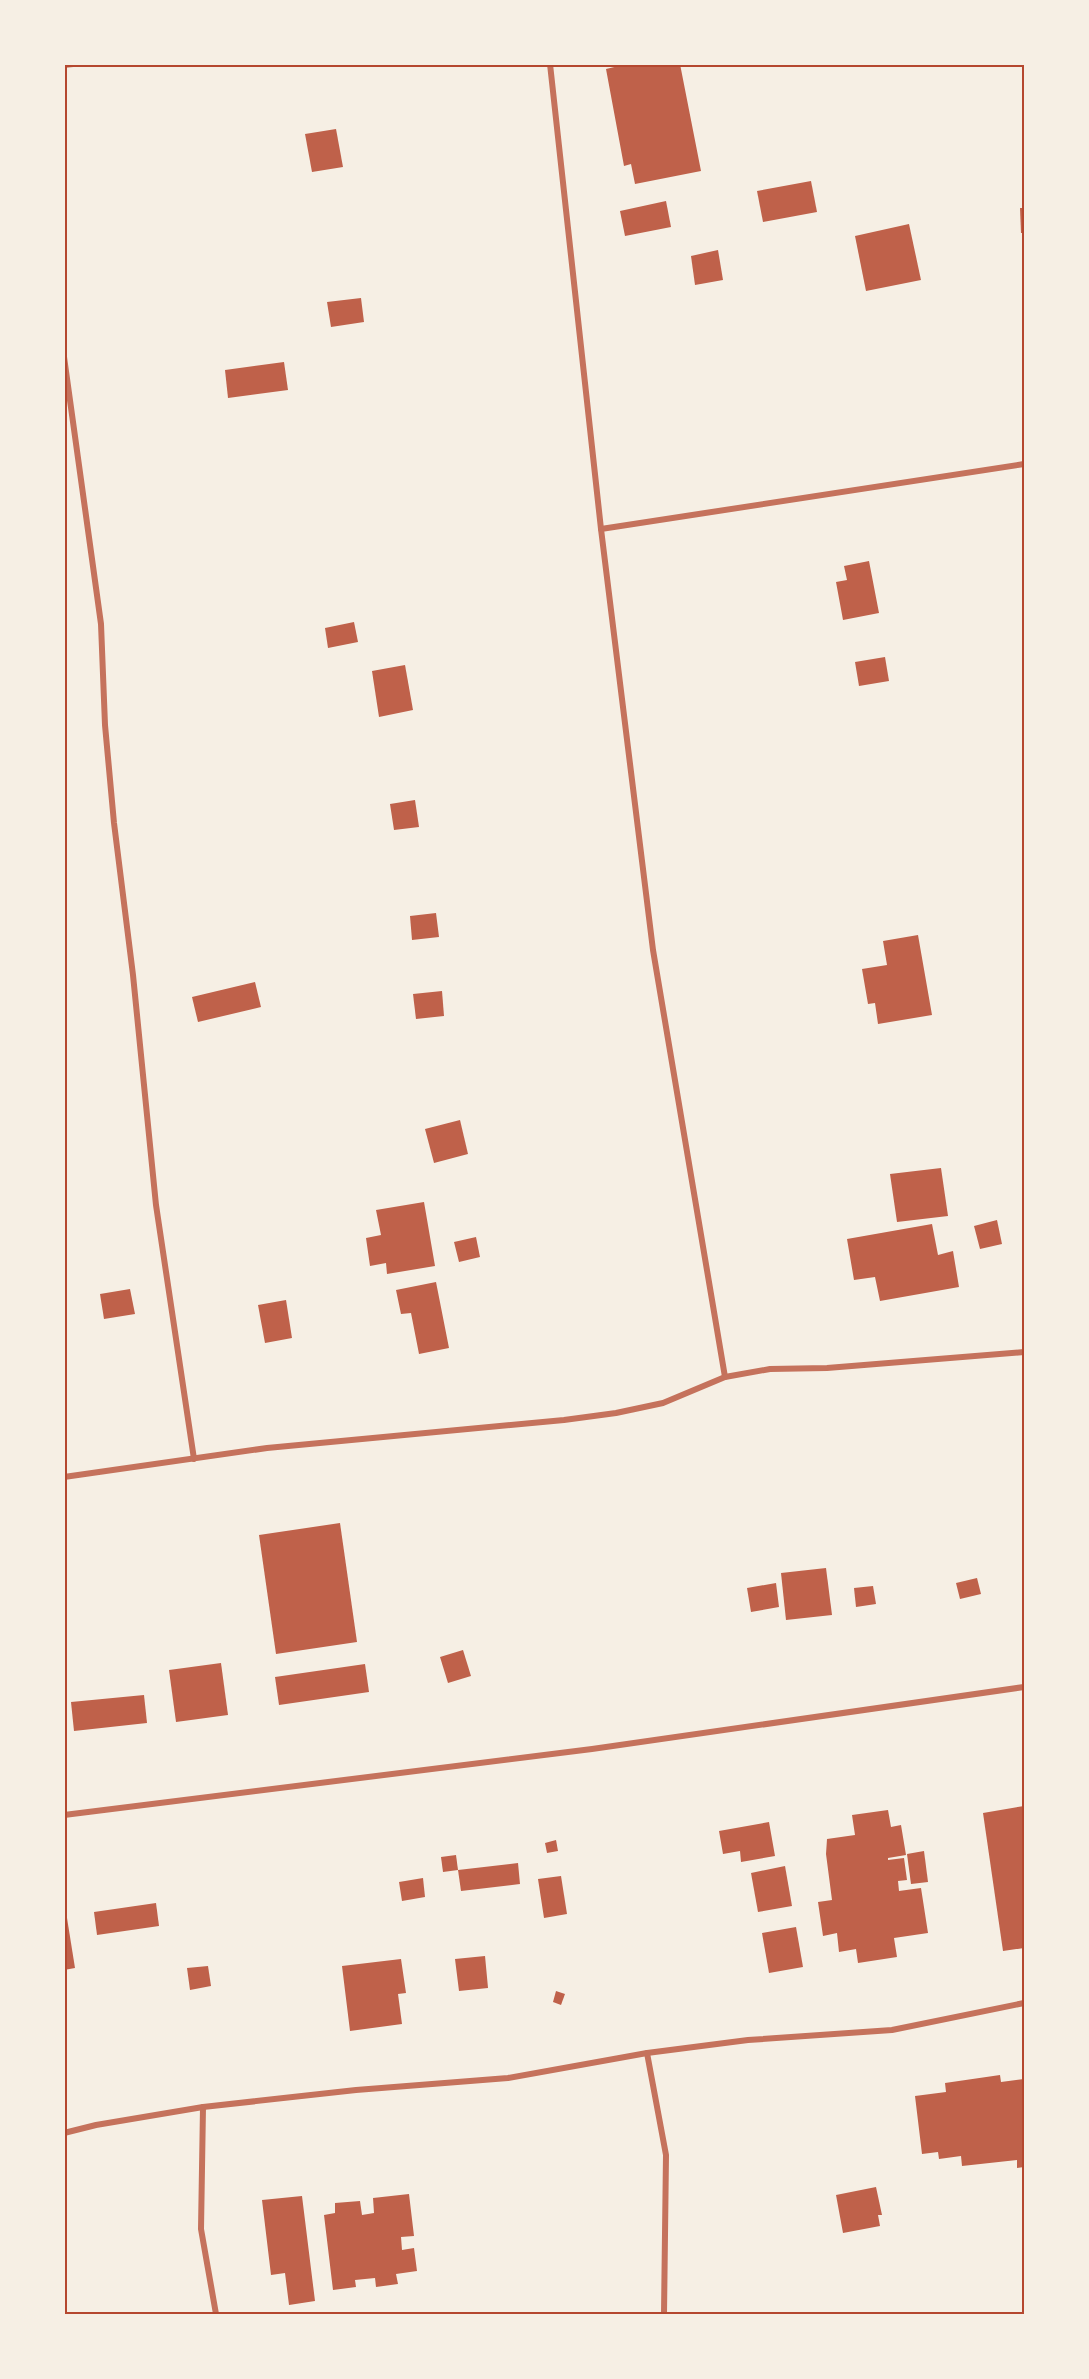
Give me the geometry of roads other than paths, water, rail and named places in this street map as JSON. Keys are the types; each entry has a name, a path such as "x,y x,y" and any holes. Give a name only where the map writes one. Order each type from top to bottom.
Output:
{"street":[{"path":"64,65 73,64"},
{"path":"550,64 601,529 652,950 725,1377"},
{"path":"64,357 101,624 105,725 114,823 134,975 156,1205 194,1459"},
{"path":"601,529 1024,464"},
{"path":"64,1477 267,1448 552,1422 606,1414 663,1403 725,1377 770,1369 827,1368 1024,1352"},
{"path":"64,1815 592,1749 1024,1687"},
{"path":"64,2133 96,2125 203,2107 356,2090 508,2078 647,2053 748,2040 892,2030 1024,2003"},
{"path":"647,2053 666,2155 664,2314"},
{"path":"203,2107 201,2229 216,2314"}]}
